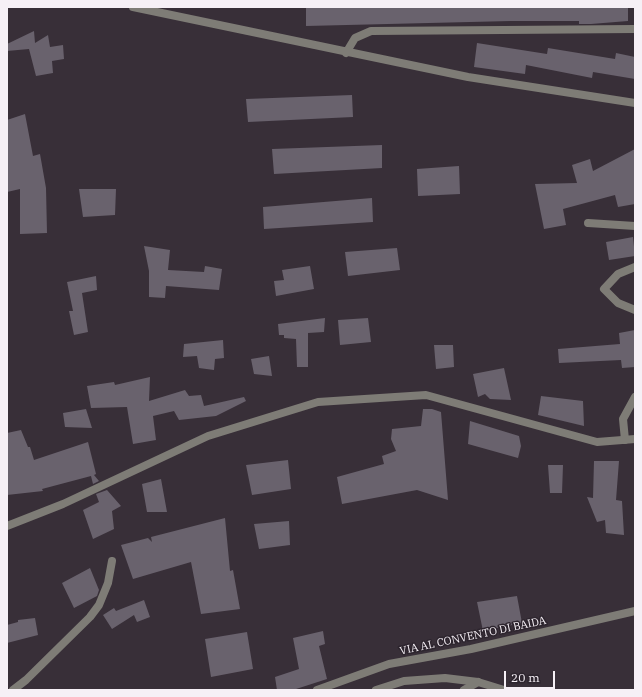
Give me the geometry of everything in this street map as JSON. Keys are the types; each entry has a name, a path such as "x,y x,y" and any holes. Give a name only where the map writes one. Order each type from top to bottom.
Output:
{"street":[{"path":"133,7 346,53 468,77 635,104"},
{"path":"168,14 173,7"},
{"path":"346,53 355,38 372,31 635,29"},
{"path":"588,223 635,226"},
{"path":"635,267 618,274 604,290 618,303 635,310"},
{"path":"7,526 63,504 208,436 318,402 426,395 597,442 635,439"},
{"path":"625,440 623,419 635,397"},
{"path":"13,690 26,680 99,605 108,583 112,561"},
{"name":"VIA AL CONVENTO DI BAIDA","path":"317,690 389,664 471,649 635,611"},
{"path":"376,690 404,681 445,678 478,682 504,690"},
{"path":"464,690 478,682"}],"building":[{"path":"306,7 628,7 628,21 591,24 579,24 579,21 511,21 306,26"},
{"path":"34,31 35,43 48,35 50,47 63,45 64,59 52,61 53,73 36,76 29,49 7,51 7,44"},
{"path":"477,43 547,54 548,48 615,59 616,53 635,57 635,79 593,72 592,78 526,65 525,74 474,67"},
{"path":"352,95 353,117 248,122 246,99"},
{"path":"25,114 33,156 40,154 46,188 47,233 20,234 20,189 7,192 7,120"},
{"path":"382,145 382,168 274,174 272,149"},
{"path":"635,149 635,204 618,207 615,195 563,209 566,225 544,229 535,184 577,183 572,165 590,159 593,171"},
{"path":"459,166 460,194 418,196 417,169"},
{"path":"79,189 116,189 115,215 83,217"},
{"path":"372,198 373,222 264,229 263,207"},
{"path":"633,237 635,256 609,260 606,242"},
{"path":"144,246 170,250 168,270 204,272 205,266 222,269 219,290 166,286 165,298 149,297 149,271"},
{"path":"397,248 400,270 348,276 345,252"},
{"path":"310,266 314,289 276,296 274,281 284,280 282,270"},
{"path":"96,276 97,290 82,293 88,332 74,335 69,311 73,311 67,282"},
{"path":"325,318 324,332 308,333 308,367 297,367 296,339 284,338 284,335 279,335 278,324"},
{"path":"368,318 371,342 340,345 338,320"},
{"path":"635,330 635,367 622,368 621,360 559,363 558,349 620,344 619,333"},
{"path":"223,340 224,358 215,359 214,370 199,368 197,356 183,357 184,344"},
{"path":"434,345 453,345 454,367 436,369"},
{"path":"269,356 272,376 254,374 251,359"},
{"path":"504,368 511,400 490,399 485,394 478,397 473,374"},
{"path":"150,377 149,401 185,390 189,396 201,395 204,406 244,397 246,401 216,416 179,420 174,411 153,416 156,440 133,444 127,407 91,408 87,386 114,382 115,385"},
{"path":"541,396 583,401 584,426 538,415"},
{"path":"86,409 92,428 65,427 63,413"},
{"path":"423,409 432,409 441,412 448,500 417,490 342,504 337,477 384,464 382,456 396,451 391,439 392,429 421,426"},
{"path":"470,421 519,436 521,446 518,458 468,444"},
{"path":"21,430 28,447 30,447 34,460 88,442 96,474 94,475 99,481 93,484 91,476 42,489 43,491 7,495 7,433"},
{"path":"288,460 291,489 252,495 246,465"},
{"path":"594,461 619,461 616,500 622,501 624,535 606,533 605,520 597,522 587,497 593,498"},
{"path":"548,465 563,465 562,493 550,493"},
{"path":"161,479 167,512 147,512 142,484"},
{"path":"107,490 121,506 112,511 114,529 93,539 83,510 99,502 96,494"},
{"path":"225,518 230,571 233,570 240,609 201,614 191,562 133,579 121,545 148,538 152,542 151,537"},
{"path":"289,521 290,545 259,549 254,524"},
{"path":"90,568 99,590 97,596 74,608 62,583"},
{"path":"517,596 522,623 483,631 477,602"},
{"path":"144,600 150,617 137,622 134,615 112,629 103,615 114,608 116,611"},
{"path":"35,618 38,635 7,643 7,625 18,622 18,620"},
{"path":"323,631 325,644 319,646 327,679 293,690 277,690 275,677 299,669 293,638"},
{"path":"247,632 253,669 211,677 205,639"}]}
